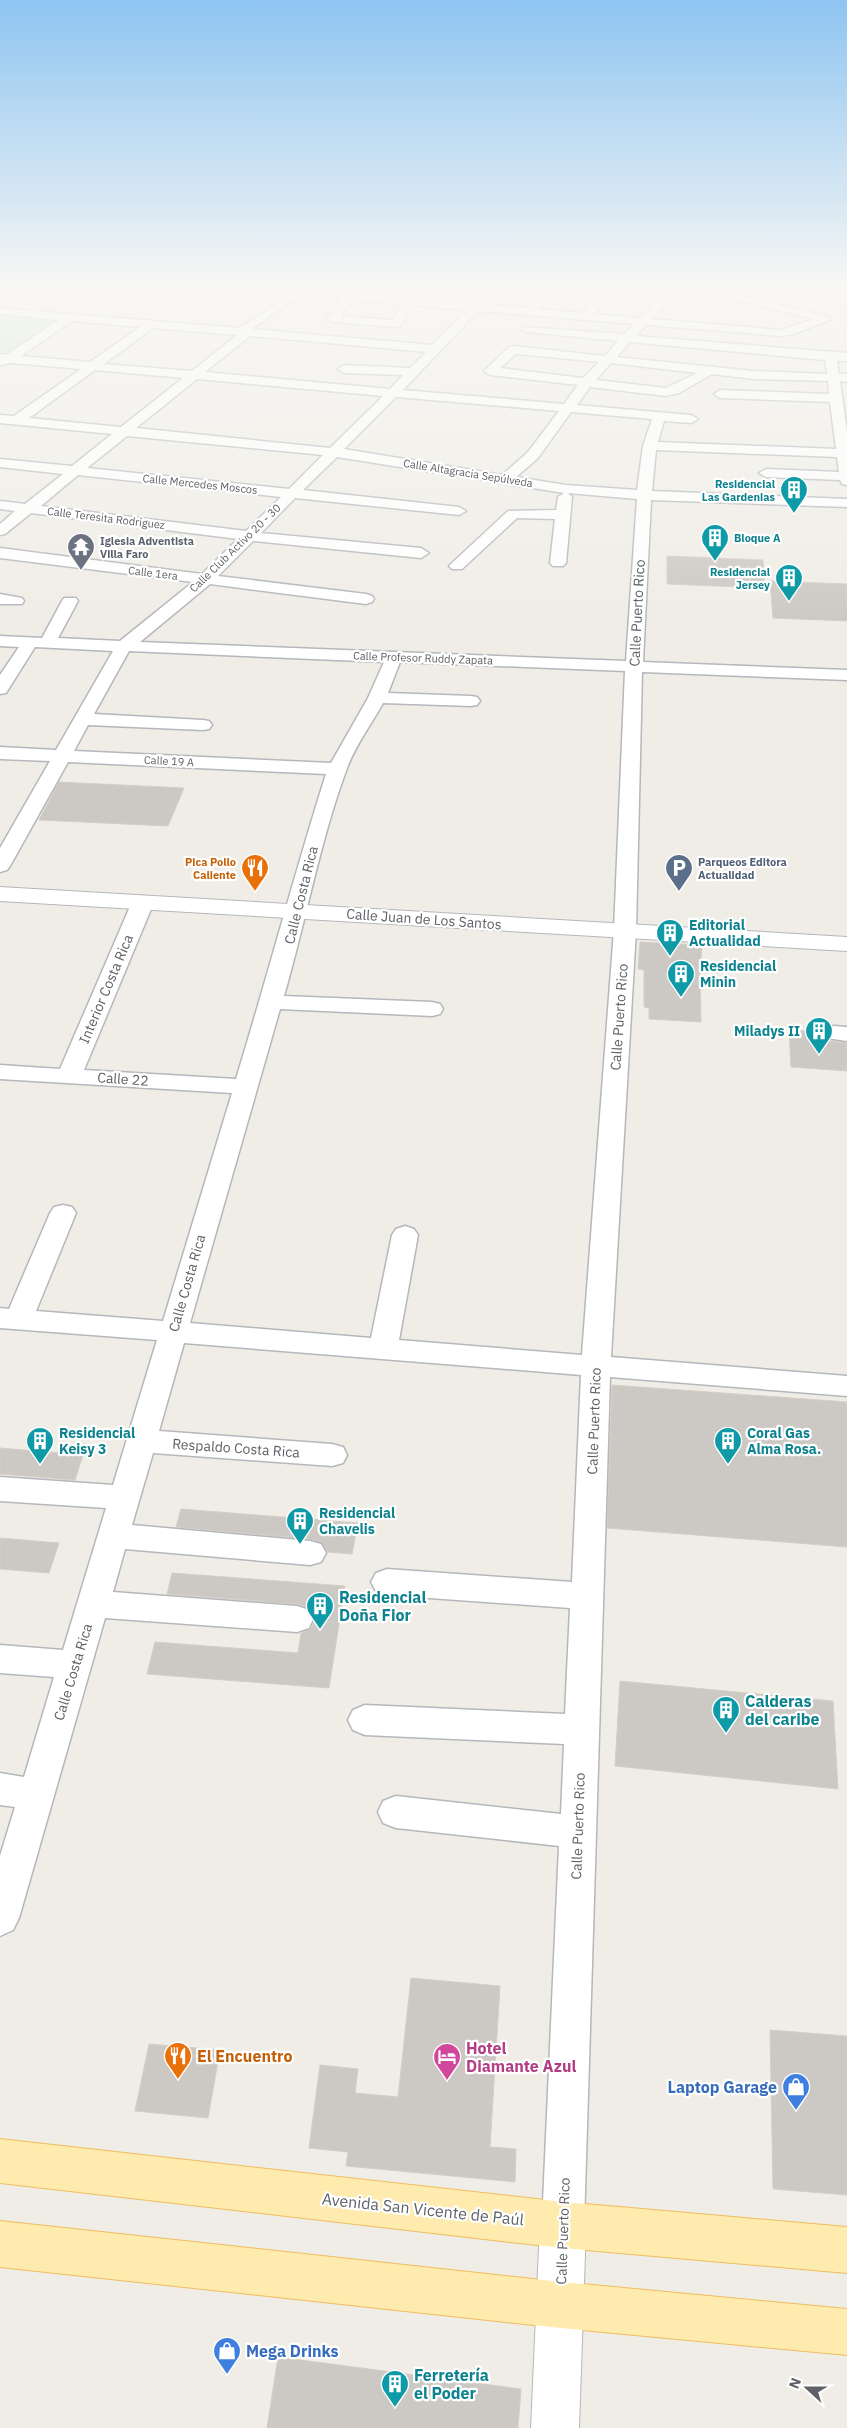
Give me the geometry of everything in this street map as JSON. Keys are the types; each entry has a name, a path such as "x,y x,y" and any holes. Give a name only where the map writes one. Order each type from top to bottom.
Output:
{"main road":[{"name":"Avenida San Vicente de Paúl","path":"0,2161 562,2225 847,2250"},
{"path":"0,2244 561,2305 847,2332"}],"street":[{"path":"16,421 50,397"},
{"path":"0,531 166,397"},
{"name":"Calle Club Activo 20 - 30","path":"0,866 60,756 123,647 205,580 290,493 389,397"},
{"path":"440,397 691,419"},
{"path":"504,480 534,455 576,397"},
{"path":"766,473 846,478 843,453 832,412 834,398 814,397"},
{"name":"Calle Puerto Rico","path":"555,2428 596,1365 625,930 634,667 644,495 650,446 659,417"},
{"name":"Calle Altagracia Sepúlveda","path":"0,419 334,452 566,489 644,495 847,503"},
{"path":"715,432 716,448"},
{"path":"775,435 776,450"},
{"path":"650,446 843,453"},
{"name":"Calle Mercedes Moscos","path":"0,463 459,511"},
{"path":"558,563 566,489"},
{"name":"Calle Teresita Rodriguez","path":"0,505 249,536 421,553"},
{"path":"457,566 513,514 564,515"},
{"name":"Calle 1era","path":"0,553 366,599"},
{"path":"0,689 70,601"},
{"name":"Calle Profesor Ruddy Zapata","path":"0,641 847,675"},
{"name":"Calle Costa Rica","path":"0,1918 290,938 295,911 337,769 377,698 394,657"},
{"path":"377,698 471,701"},
{"path":"81,719 203,725"},
{"name":"Calle 19 A","path":"0,753 337,769"},
{"name":"Calle Juan de Los Santos","path":"0,894 847,944"},
{"name":"Interior Costa Rica","path":"69,1076 143,902"},
{"path":"271,1002 432,1009"},
{"name":"Calle 22","path":"0,1072 245,1087"},
{"path":"63,1214 9,1319 847,1386"},
{"path":"383,1349 405,1235"},
{"name":"Respaldo Costa Rica","path":"141,1441 332,1455"},
{"path":"0,1489 124,1498"},
{"path":"112,1536 310,1553"},
{"path":"388,1582 587,1596"},
{"path":"93,1604 297,1619"},
{"path":"0,1659 75,1665"},
{"path":"365,1720 582,1730"},
{"path":"0,1789 37,1794"},
{"path":"396,1812 578,1832"}],"building":[{"path":"667,556 763,560 765,588 667,584"},
{"name":"Residencial Jersey","path":"770,581 847,584 847,621 773,618"},
{"path":"59,782 184,788 168,826 39,820"},
{"path":"640,942 702,945 700,973 701,1022 649,1019 649,1008 644,1007 644,970 638,969"},
{"name":"Miladys II","path":"789,1030 819,1032 819,1040 847,1043 847,1071 791,1067"},
{"name":"Coral Gas Alma Rosa.","path":"612,1385 847,1402 847,1547 607,1528"},
{"name":"Residencial Keisy 3","path":"0,1448 83,1455 75,1480 0,1474"},
{"path":"181,1509 358,1523 352,1554 328,1552 321,1542 310,1539 176,1527"},
{"path":"0,1538 59,1543 49,1573 0,1569"},
{"name":"Residencial Doña Fior","path":"172,1573 345,1586 329,1688 147,1674 155,1642 298,1653 301,1633 311,1629 315,1620 310,1608 297,1604 167,1594"},
{"name":"Calderas del caribe","path":"620,1681 833,1701 838,1789 615,1766"},
{"name":"Hotel Diamante Azul","path":"411,1978 500,1986 490,2147 516,2149 515,2182 346,2166 348,2152 309,2148 320,2065 358,2069 355,2093 398,2097"},
{"name":"Laptop Garage","path":"770,2030 847,2036 847,2195 773,2189"},
{"name":"El Encuentro","path":"149,2044 220,2050 208,2118 135,2111"},
{"name":"Ferretería el Poder","path":"278,2357 521,2389 518,2428 267,2428"}],"place":[{"name":"Residencial Las Gardenias","path":"794,514"},
{"name":"Bloque A","path":"715,562"},
{"name":"Iglesia Adventista Villa Faro","path":"81,571"},
{"name":"Residencial Jersey","path":"789,602"},
{"name":"Pica Pollo Caliente","path":"255,892"},
{"name":"Parqueos Editora Actualidad","path":"679,892"},
{"name":"Editorial Actualidad","path":"670,957"},
{"name":"Residencial Minin","path":"681,998"},
{"name":"Miladys II","path":"819,1055"},
{"name":"Residencial Keisy 3","path":"40,1465"},
{"name":"Coral Gas Alma Rosa.","path":"728,1465"},
{"name":"Residencial Chavelis","path":"300,1545"},
{"name":"Residencial Doña Fior","path":"320,1630"},
{"name":"Calderas del caribe","path":"726,1734"},
{"name":"El Encuentro","path":"178,2080"},
{"name":"Hotel Diamante Azul","path":"447,2081"},
{"name":"Laptop Garage","path":"796,2111"},
{"name":"Mega Drinks","path":"227,2375"},
{"name":"Ferretería el Poder","path":"395,2408"}]}
